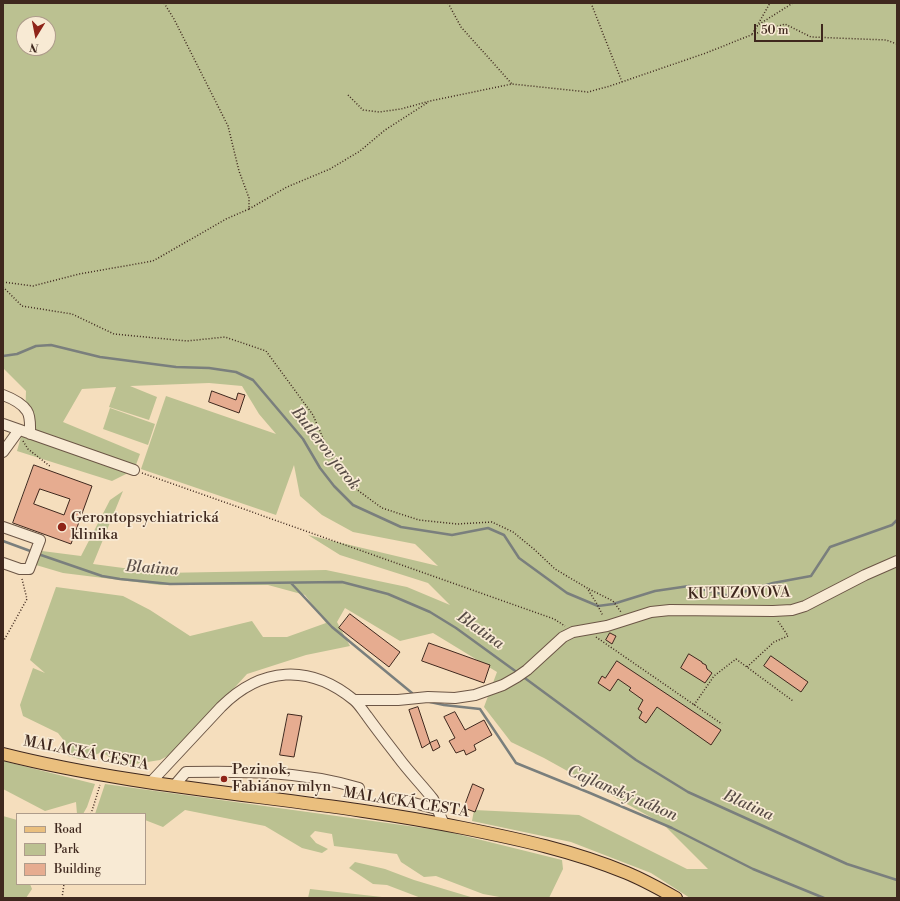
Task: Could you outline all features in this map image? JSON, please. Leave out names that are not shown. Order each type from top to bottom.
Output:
[{"type":"main road","name":"MALACKÁ CESTA","points":[[3,754],[102,775],[351,809],[444,824],[504,836],[581,856],[627,872],[676,898]]},
{"type":"lane","points":[[3,395],[13,398],[28,412],[30,434]]},
{"type":"lane","points":[[3,424],[18,432],[30,434],[134,470]]},
{"type":"lane","points":[[3,452],[18,432]]},
{"type":"lane","points":[[3,527],[40,540],[29,569],[20,569],[3,563]]},
{"type":"lane","name":"KUTUZOVOVA","points":[[354,700],[398,700],[428,697],[465,697],[475,695],[517,677],[527,670],[563,637],[573,632],[607,626],[651,612],[670,610],[710,609],[773,612],[792,610],[804,606],[865,575],[897,561]]},
{"type":"lane","points":[[151,782],[233,695],[244,687],[257,680],[270,676],[312,677],[334,687],[354,700],[433,800],[444,824]]},
{"type":"lane","points":[[174,786],[186,772],[247,771],[297,775],[339,782],[359,788]]},
{"type":"lane","points":[[398,799],[437,809]]},
{"type":"path","points":[[164,3],[174,19],[228,126],[239,172],[249,198],[249,209]]},
{"type":"path","points":[[448,3],[461,27],[512,84]]},
{"type":"path","points":[[591,3],[622,82]]},
{"type":"path","points":[[752,35],[770,3]]},
{"type":"path","points":[[752,35],[758,25],[793,3]]},
{"type":"path","points":[[348,95],[363,110],[379,112],[401,109],[430,101],[512,84],[588,92],[622,82],[785,24],[811,37],[886,40],[897,44]]},
{"type":"path","points":[[3,282],[33,286],[79,274],[153,261],[226,219],[249,209],[287,187],[330,169],[360,151],[385,130],[430,101]]},
{"type":"path","points":[[3,287],[22,306],[72,314],[114,334],[187,341],[225,337],[266,351],[313,415],[331,457],[356,489],[382,508],[419,520],[457,524],[492,522],[513,532],[555,569],[613,601],[628,620]]},
{"type":"path","points":[[18,432],[28,449],[51,467]]},
{"type":"path","points":[[134,470],[554,619],[573,632]]},
{"type":"path","points":[[3,642],[27,599],[20,569]]},
{"type":"path","points":[[587,588],[599,608]]},
{"type":"path","points":[[747,667],[774,642],[788,636],[773,612]]},
{"type":"path","points":[[585,629],[722,724]]},
{"type":"path","points":[[694,705],[714,676],[736,659],[793,701]]},
{"type":"path","points":[[91,813],[102,775]]},
{"type":"path","points":[[62,898],[64,885]]},
{"type":"green space","points":[[3,3],[897,3],[897,898],[690,898],[651,873],[571,842],[472,821],[474,810],[579,815],[687,869],[708,869],[663,824],[544,758],[511,742],[484,707],[497,672],[433,633],[400,641],[345,608],[337,622],[350,646],[306,655],[247,674],[177,751],[160,760],[122,766],[102,752],[83,760],[68,756],[65,742],[58,733],[23,716],[20,705],[33,668],[45,673],[30,660],[56,587],[123,596],[150,610],[190,636],[252,621],[263,637],[287,637],[326,623],[305,595],[268,585],[160,585],[63,573],[36,565],[42,551],[81,556],[110,500],[123,491],[93,564],[161,573],[326,570],[407,587],[450,605],[428,583],[340,555],[308,535],[438,566],[415,544],[353,532],[322,515],[300,496],[294,465],[276,515],[141,469],[166,396],[276,434],[259,414],[242,386],[209,383],[130,386],[157,397],[149,420],[109,407],[116,387],[82,389],[63,422],[140,454],[134,470],[112,481],[17,451],[25,422],[26,391],[3,368]]},
{"type":"green space","points":[[110,408],[155,424],[148,445],[103,429]]},
{"type":"green space","points":[[3,761],[95,784],[84,813],[77,813],[76,802],[45,811],[3,789]]},
{"type":"green space","points":[[105,784],[445,831],[562,860],[563,869],[549,898],[505,898],[483,894],[436,876],[424,877],[401,862],[397,854],[334,846],[332,834],[315,831],[310,836],[316,843],[328,849],[322,853],[302,848],[265,826],[185,810],[163,827],[146,820],[146,813],[95,813]]},
{"type":"green space","points":[[3,816],[16,820],[16,885],[30,885],[32,889],[26,898],[3,898]]},
{"type":"green space","points":[[355,862],[385,869],[414,880],[474,898],[421,898],[387,885],[373,884],[349,868]]},
{"type":"green space","points":[[310,889],[391,898],[308,898]]},
{"type":"building","points":[[212,391],[236,400],[238,393],[245,395],[239,413],[209,402]]},
{"type":"building","points":[[34,465],[92,486],[71,544],[13,523]],"holes":[[[40,489],[70,499],[64,515],[34,504]]]},
{"type":"building","points":[[350,614],[400,652],[389,667],[339,628]]},
{"type":"building","points":[[610,633],[616,636],[612,644],[606,640]]},
{"type":"building","points":[[429,643],[490,665],[484,683],[422,661]]},
{"type":"building","points":[[689,654],[706,665],[707,669],[712,673],[705,683],[681,668]]},
{"type":"building","points":[[771,656],[808,682],[801,692],[764,666]]},
{"type":"building","points":[[617,661],[721,730],[711,745],[657,707],[646,723],[639,718],[642,712],[638,709],[643,700],[629,690],[631,688],[618,679],[610,691],[598,683],[602,676],[605,678]]},
{"type":"building","points":[[418,707],[430,743],[422,748],[409,710]]},
{"type":"building","points":[[455,712],[465,730],[484,720],[492,735],[474,745],[476,750],[466,755],[464,750],[456,753],[449,741],[455,738],[444,717]]},
{"type":"building","points":[[288,714],[302,716],[294,757],[280,755]]},
{"type":"building","points":[[437,740],[440,747],[433,751],[430,743]]},
{"type":"building","points":[[473,784],[484,789],[475,812],[464,808]]},
{"type":"waterway","name":"Butlerov jarok","points":[[3,356],[17,354],[36,346],[51,345],[100,357],[176,367],[209,368],[236,372],[253,380],[303,439],[320,468],[334,486],[353,505],[401,527],[452,535],[488,528],[504,535],[519,558],[567,593],[598,606],[613,604],[655,591],[689,586],[730,596],[773,583],[811,576],[830,547],[892,525],[897,520]]},
{"type":"waterway","name":"Blatina","points":[[3,541],[33,552]]},
{"type":"waterway","name":"Blatina","points":[[38,554],[102,576],[170,584],[342,582],[388,594],[430,612],[456,628],[518,673]]},
{"type":"waterway","name":"Cajlanský náhon","points":[[291,583],[332,627],[412,693]]},
{"type":"waterway","name":"Blatina","points":[[522,676],[636,760],[688,792],[847,864],[897,880]]},
{"type":"waterway","name":"Cajlanský náhon","points":[[430,702],[480,709],[516,763],[672,828],[753,869],[824,898]]},
{"type":"place","name":"Gerontopsychiatrická klinika","points":[[62,527]]},
{"type":"place","name":"Pezinok, Fabiánov mlyn","points":[[224,779]]}]
